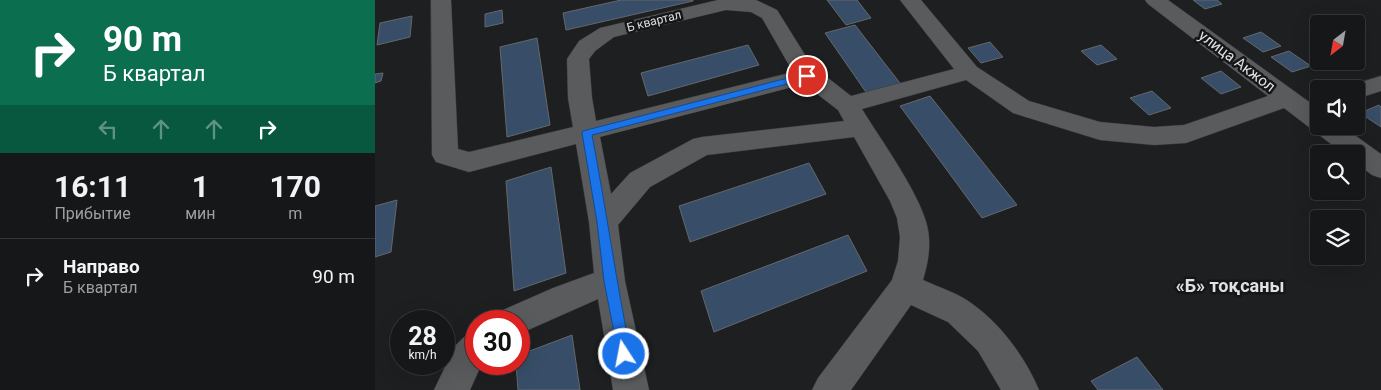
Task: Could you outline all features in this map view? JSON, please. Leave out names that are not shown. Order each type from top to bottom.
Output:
[{"type":"street","points":[[441,0],[445,155],[469,162],[807,76]]},
{"type":"street","points":[[911,0],[969,72],[1021,107],[1100,131],[1154,136],[1186,134],[1307,108]]},
{"type":"street","name":"улица Акжол","points":[[1155,0],[1307,108]]},
{"type":"street","name":"Б квартал","points":[[631,390],[610,281],[603,222],[580,98],[578,60],[587,46],[607,32],[726,4],[756,6],[770,14],[807,76],[821,83],[853,116],[903,199],[911,218],[915,237],[914,253],[905,287],[830,390]]},
{"type":"street","points":[[603,222],[640,180],[702,146],[853,116],[969,72]]},
{"type":"street","points":[[1365,88],[1381,83]]},
{"type":"street","points":[[1337,135],[1381,168]]},
{"type":"street","points":[[530,314],[564,298],[610,281]]},
{"type":"street","points":[[905,287],[959,312],[991,340],[1021,390]]},
{"type":"street","points":[[452,390],[465,362]]},
{"type":"building","points":[[621,0],[693,1],[566,30],[563,13]]},
{"type":"building","points":[[827,0],[857,0],[871,18],[846,25]]},
{"type":"building","points":[[1193,0],[1217,0],[1222,4],[1205,9]]},
{"type":"building","points":[[502,10],[503,23],[485,27],[485,14]]},
{"type":"building","points":[[412,16],[410,37],[377,45],[380,23]]},
{"type":"building","points":[[855,25],[903,87],[870,98],[825,33]]},
{"type":"building","points":[[1261,32],[1281,46],[1263,52],[1243,38]]},
{"type":"building","points":[[537,38],[550,125],[507,137],[500,47]]},
{"type":"building","points":[[990,42],[1003,57],[981,63],[968,48]]},
{"type":"building","points":[[748,45],[759,65],[648,96],[641,73]]},
{"type":"building","points":[[1101,45],[1117,59],[1097,65],[1081,51]]},
{"type":"building","points":[[1289,51],[1310,66],[1292,72],[1271,57]]},
{"type":"building","points":[[1221,71],[1241,87],[1221,94],[1201,78]]},
{"type":"building","points":[[383,73],[381,81],[375,83],[375,74]]},
{"type":"building","points":[[1152,91],[1171,108],[1149,115],[1130,98]]},
{"type":"building","points":[[930,96],[1017,205],[982,218],[900,106]]},
{"type":"building","points":[[1379,105],[1381,107],[1381,127],[1365,116],[1365,111]]},
{"type":"building","points":[[809,163],[826,194],[690,242],[679,206]]},
{"type":"building","points":[[551,167],[566,273],[514,291],[506,181]]},
{"type":"building","points":[[397,200],[391,252],[375,257],[375,206]]},
{"type":"building","points":[[848,235],[867,271],[714,332],[701,291]]},
{"type":"building","points":[[572,335],[580,390],[518,390],[517,375],[530,375],[530,351]]},
{"type":"building","points":[[1137,357],[1163,390],[1098,390],[1091,381]]},
{"type":"district","name":"«Б» тоқсаны","points":[[1230,285]]},
{"type":"route","points":[[624,354],[610,281],[603,222],[587,133],[807,76]]}]
